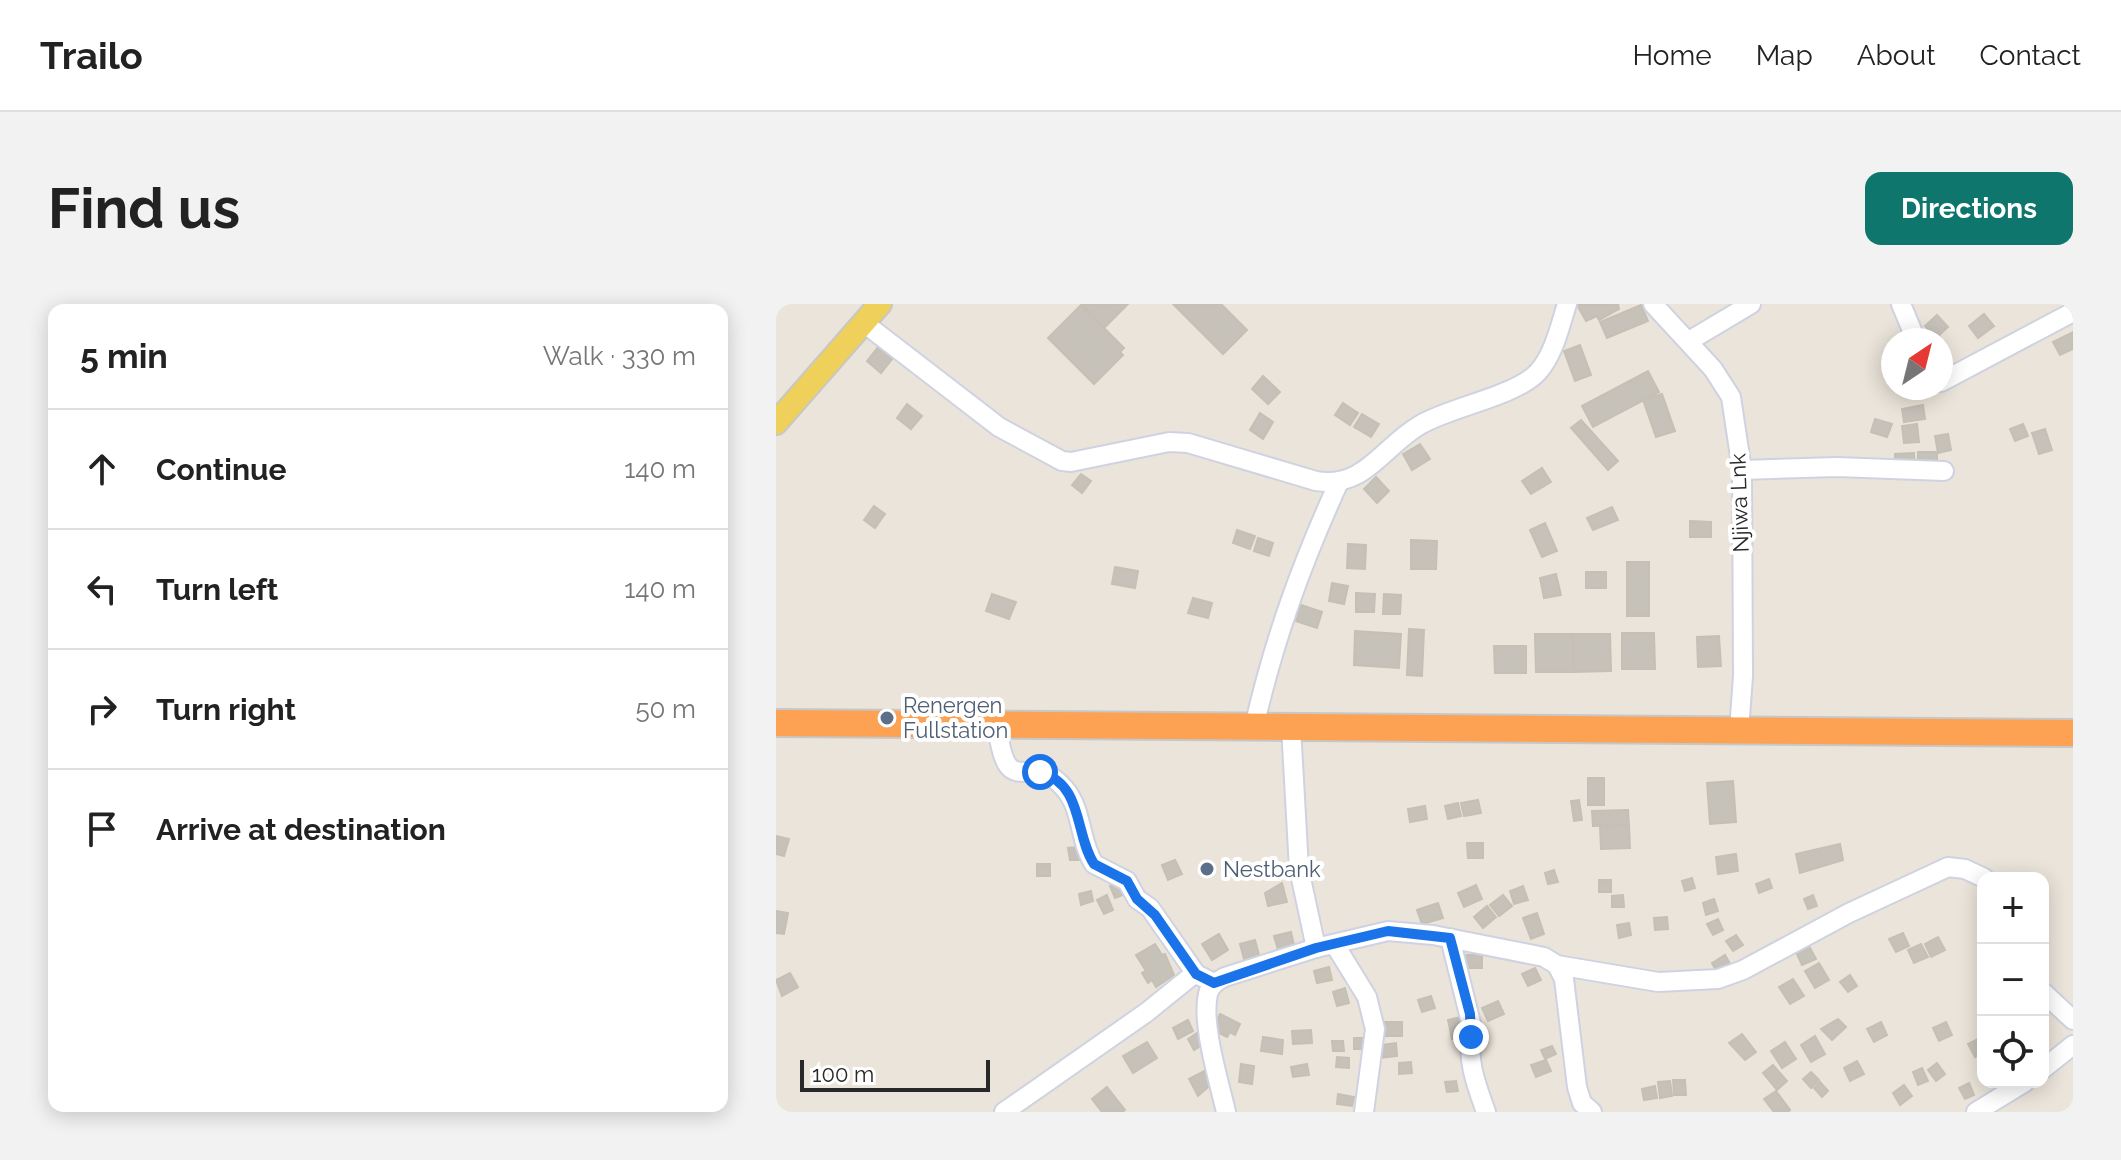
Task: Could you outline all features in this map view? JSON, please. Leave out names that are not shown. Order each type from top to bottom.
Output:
[{"type":"highway","points":[[777,726],[2073,733]]},
{"type":"main road","points":[[776,423],[880,304]]},
{"type":"street","points":[[864,323],[999,427],[1062,461],[1071,462],[1169,442],[1188,443],[1316,481],[1338,484],[1359,475],[1420,424],[1535,375],[1554,342],[1567,304]]},
{"type":"street","name":"Njiwa Lnk","points":[[1653,304],[1723,381],[1731,397],[1742,470],[1743,676],[1739,731]]},
{"type":"street","points":[[1689,341],[1751,304]]},
{"type":"street","points":[[1901,304],[1911,328]]},
{"type":"street","points":[[1953,376],[2073,312]]},
{"type":"street","points":[[1742,470],[1837,467],[1944,471]]},
{"type":"street","points":[[1254,727],[1273,645],[1297,579],[1338,484]]},
{"type":"street","points":[[997,725],[1001,757],[1007,767],[1017,772],[1048,774],[1062,785],[1080,817],[1094,864],[1127,881],[1137,899],[1155,915],[1196,974],[1214,983]]},
{"type":"street","points":[[1291,727],[1299,869],[1306,916],[1367,997],[1375,1029],[1364,1112]]},
{"type":"street","points":[[1226,1112],[1209,1024],[1208,994],[1214,983],[1326,946],[1388,931],[1450,938],[1544,957],[1557,965],[1658,982],[1718,979],[1743,970],[1849,913],[1948,867],[1965,869],[1977,875]]},
{"type":"street","points":[[1450,938],[1473,1031],[1469,1045],[1472,1066],[1486,1112]]},
{"type":"street","points":[[1557,965],[1564,979],[1577,1087],[1582,1103],[1592,1112]]},
{"type":"street","points":[[1004,1112],[1196,974]]},
{"type":"street","points":[[2049,998],[2073,1020]]},
{"type":"street","points":[[2049,1064],[2073,1045]]},
{"type":"street","points":[[1976,1112],[2015,1088]]},
{"type":"building","points":[[1082,304],[1128,304],[1104,328]]},
{"type":"building","points":[[1173,304],[1221,304],[1247,330],[1223,354]]},
{"type":"building","points":[[1618,304],[1619,309],[1599,320],[1597,316],[1586,321],[1577,305]]},
{"type":"building","points":[[1081,305],[1124,348],[1120,352],[1123,355],[1094,384],[1048,338]]},
{"type":"building","points":[[1641,305],[1648,321],[1607,338],[1600,322]]},
{"type":"building","points":[[1984,314],[1994,326],[1978,338],[1969,326]]},
{"type":"building","points":[[1937,315],[1948,327],[1927,328],[1925,326]]},
{"type":"building","points":[[2073,332],[2073,349],[2060,355],[2053,342]]},
{"type":"building","points":[[1580,345],[1591,375],[1575,381],[1564,351]]},
{"type":"building","points":[[879,346],[893,358],[881,373],[867,361]]},
{"type":"building","points":[[1648,371],[1659,392],[1593,427],[1582,406]]},
{"type":"building","points":[[1263,376],[1280,392],[1268,404],[1252,389]]},
{"type":"building","points":[[1662,394],[1675,431],[1656,437],[1643,400]]},
{"type":"building","points":[[1343,403],[1358,413],[1350,425],[1335,415]]},
{"type":"building","points":[[907,404],[922,416],[911,429],[897,418]]},
{"type":"building","points":[[1923,405],[1925,419],[1904,422],[1902,409]]},
{"type":"building","points":[[1260,413],[1273,422],[1263,439],[1250,430]]},
{"type":"building","points":[[1362,414],[1379,424],[1371,437],[1354,427]]},
{"type":"building","points":[[1875,419],[1892,424],[1887,437],[1871,432]]},
{"type":"building","points":[[1581,420],[1618,461],[1608,470],[1571,428]]},
{"type":"building","points":[[1917,424],[1919,442],[1904,443],[1902,426]]},
{"type":"building","points":[[2023,424],[2028,436],[2015,441],[2010,429]]},
{"type":"building","points":[[2045,429],[2052,450],[2039,454],[2032,433]]},
{"type":"building","points":[[1948,434],[1951,450],[1938,453],[1935,436]]},
{"type":"building","points":[[1420,444],[1430,459],[1412,470],[1403,454]]},
{"type":"building","points":[[1918,452],[1937,452],[1937,465],[1918,466]]},
{"type":"building","points":[[1914,453],[1915,467],[1895,468],[1895,454]]},
{"type":"building","points":[[1542,468],[1551,482],[1531,494],[1522,481]]},
{"type":"building","points":[[1081,474],[1091,481],[1082,493],[1072,485]]},
{"type":"building","points":[[1376,477],[1389,491],[1377,503],[1364,489]]},
{"type":"building","points":[[874,506],[885,514],[875,528],[864,520]]},
{"type":"building","points":[[1612,507],[1618,520],[1593,530],[1587,518]]},
{"type":"building","points":[[1690,521],[1711,522],[1711,537],[1690,537]]},
{"type":"building","points":[[1545,523],[1557,551],[1542,557],[1530,530]]},
{"type":"building","points":[[1237,530],[1255,536],[1250,549],[1233,543]]},
{"type":"building","points":[[1258,538],[1273,543],[1269,556],[1254,551]]},
{"type":"building","points":[[1411,540],[1437,541],[1436,569],[1411,569]]},
{"type":"building","points":[[1348,544],[1366,545],[1365,569],[1347,568]]},
{"type":"building","points":[[1627,562],[1649,562],[1649,616],[1627,616]]},
{"type":"building","points":[[1115,567],[1138,571],[1135,588],[1112,584]]},
{"type":"building","points":[[1586,572],[1606,572],[1606,588],[1586,588]]},
{"type":"building","points":[[1556,574],[1561,595],[1544,598],[1540,578]]},
{"type":"building","points":[[1332,583],[1348,586],[1344,604],[1329,601]]},
{"type":"building","points":[[1356,593],[1375,594],[1374,612],[1356,612]]},
{"type":"building","points":[[992,594],[1016,602],[1009,619],[986,611]]},
{"type":"building","points":[[1384,594],[1401,595],[1400,614],[1383,614]]},
{"type":"building","points":[[1193,598],[1212,603],[1208,618],[1188,613]]},
{"type":"building","points":[[1301,605],[1322,612],[1317,628],[1296,621]]},
{"type":"building","points":[[1409,629],[1424,630],[1422,676],[1407,675]]},
{"type":"building","points":[[1355,631],[1401,634],[1399,668],[1354,665]]},
{"type":"building","points":[[1622,633],[1654,633],[1655,669],[1622,669]]},
{"type":"building","points":[[1535,634],[1573,634],[1574,672],[1536,672]]},
{"type":"building","points":[[1573,634],[1610,634],[1611,671],[1574,672]]},
{"type":"building","points":[[1719,636],[1721,666],[1698,667],[1697,637]]},
{"type":"building","points":[[1494,646],[1526,646],[1526,673],[1495,673]]},
{"type":"building","points":[[1588,778],[1604,778],[1604,805],[1588,805]]},
{"type":"building","points":[[1733,781],[1736,822],[1710,824],[1707,783]]},
{"type":"building","points":[[1478,800],[1481,813],[1464,816],[1461,803]]},
{"type":"building","points":[[1579,800],[1582,820],[1574,821],[1571,801]]},
{"type":"building","points":[[1458,803],[1461,816],[1448,819],[1445,806]]},
{"type":"building","points":[[1425,806],[1427,819],[1410,822],[1408,809]]},
{"type":"building","points":[[1628,810],[1629,825],[1593,826],[1592,811]]},
{"type":"building","points":[[1629,825],[1630,848],[1601,849],[1600,826]]},
{"type":"building","points":[[776,836],[789,839],[784,856],[776,854]]},
{"type":"building","points":[[1467,843],[1483,843],[1483,858],[1468,858]]},
{"type":"building","points":[[1840,844],[1843,860],[1800,873],[1796,854]]},
{"type":"building","points":[[1079,847],[1080,860],[1070,860],[1068,848]]},
{"type":"building","points":[[1736,854],[1738,871],[1718,874],[1716,857]]},
{"type":"building","points":[[1175,860],[1182,874],[1168,880],[1162,865]]},
{"type":"building","points":[[1037,864],[1050,864],[1050,876],[1037,876]]},
{"type":"building","points":[[1554,870],[1558,882],[1548,884],[1545,873]]},
{"type":"building","points":[[1692,878],[1695,888],[1685,891],[1682,881]]},
{"type":"building","points":[[1769,879],[1772,888],[1759,893],[1756,884]]},
{"type":"building","points":[[1599,880],[1611,880],[1611,892],[1599,892]]},
{"type":"building","points":[[1123,881],[1128,893],[1115,898],[1110,886]]},
{"type":"building","points":[[1282,883],[1287,902],[1268,906],[1265,893]]},
{"type":"building","points":[[1476,885],[1482,899],[1464,907],[1458,893]]},
{"type":"building","points":[[1523,886],[1528,900],[1514,904],[1510,891]]},
{"type":"building","points":[[1091,891],[1093,901],[1081,905],[1079,894]]},
{"type":"building","points":[[1107,895],[1113,910],[1104,914],[1097,900]]},
{"type":"building","points":[[1503,895],[1512,906],[1499,916],[1490,905]]},
{"type":"building","points":[[1623,895],[1624,907],[1612,907],[1612,896]]},
{"type":"building","points":[[1813,895],[1817,906],[1808,909],[1804,899]]},
{"type":"building","points":[[1714,899],[1718,911],[1706,915],[1703,903]]},
{"type":"building","points":[[1438,903],[1443,918],[1422,924],[1417,910]]},
{"type":"building","points":[[1487,906],[1496,917],[1483,928],[1474,917]]},
{"type":"building","points":[[776,911],[788,913],[784,934],[776,933]]},
{"type":"building","points":[[1537,913],[1544,934],[1531,939],[1523,918]]},
{"type":"building","points":[[1667,917],[1668,929],[1655,930],[1654,918]]},
{"type":"building","points":[[1718,919],[1723,930],[1713,935],[1707,924]]},
{"type":"building","points":[[1629,923],[1631,935],[1619,938],[1617,925]]},
{"type":"building","points":[[1291,932],[1295,949],[1279,953],[1274,936]]},
{"type":"building","points":[[1903,933],[1909,946],[1896,952],[1889,939]]},
{"type":"building","points":[[1219,934],[1228,950],[1212,960],[1202,944]]},
{"type":"building","points":[[1736,935],[1743,945],[1733,951],[1726,941]]},
{"type":"building","points":[[1938,937],[1945,950],[1931,957],[1925,944]]},
{"type":"building","points":[[1255,940],[1259,955],[1244,959],[1240,944]]},
{"type":"building","points":[[1155,944],[1162,955],[1165,954],[1174,975],[1156,987],[1152,980],[1148,983],[1142,973],[1146,971],[1136,955]]},
{"type":"building","points":[[1921,944],[1928,957],[1914,963],[1908,950]]},
{"type":"building","points":[[1809,946],[1816,959],[1802,965],[1796,952]]},
{"type":"building","points":[[1465,955],[1482,955],[1482,968],[1465,968]]},
{"type":"building","points":[[1725,955],[1733,969],[1719,976],[1712,963]]},
{"type":"building","points":[[1819,963],[1829,980],[1815,988],[1805,971]]},
{"type":"building","points":[[1329,967],[1332,980],[1317,983],[1314,971]]},
{"type":"building","points":[[1535,968],[1541,980],[1528,986],[1522,974]]},
{"type":"building","points":[[790,973],[798,987],[782,996],[776,980]]},
{"type":"building","points":[[1850,975],[1857,986],[1848,992],[1840,982]]},
{"type":"building","points":[[1793,979],[1804,996],[1790,1004],[1779,987]]},
{"type":"building","points":[[1345,988],[1349,1003],[1337,1006],[1333,992]]},
{"type":"building","points":[[1431,996],[1435,1008],[1422,1012],[1418,1000]]},
{"type":"building","points":[[1498,1001],[1504,1014],[1488,1021],[1482,1008]]},
{"type":"building","points":[[1220,1014],[1240,1024],[1235,1035],[1230,1032],[1227,1037],[1213,1030]]},
{"type":"building","points":[[1461,1017],[1466,1036],[1452,1039],[1448,1020]]},
{"type":"building","points":[[1838,1019],[1846,1027],[1832,1040],[1821,1029]]},
{"type":"building","points":[[1188,1020],[1193,1031],[1178,1039],[1173,1028]]},
{"type":"building","points":[[1385,1022],[1402,1022],[1402,1036],[1385,1036]]},
{"type":"building","points":[[1881,1022],[1887,1035],[1874,1042],[1867,1029]]},
{"type":"building","points":[[1946,1022],[1952,1035],[1939,1041],[1933,1028]]},
{"type":"building","points":[[1311,1030],[1312,1043],[1293,1044],[1292,1031]]},
{"type":"building","points":[[1200,1031],[1207,1042],[1194,1050],[1188,1039]]},
{"type":"building","points":[[1742,1034],[1756,1052],[1745,1060],[1729,1043]]},
{"type":"building","points":[[1815,1036],[1825,1054],[1811,1062],[1801,1045]]},
{"type":"building","points":[[1263,1037],[1283,1040],[1282,1054],[1261,1051]]},
{"type":"building","points":[[1354,1038],[1367,1038],[1367,1049],[1354,1049]]},
{"type":"building","points":[[1977,1040],[1977,1056],[1975,1057],[1968,1044]]},
{"type":"building","points":[[1332,1041],[1343,1041],[1344,1051],[1333,1051]]},
{"type":"building","points":[[1147,1042],[1157,1058],[1133,1073],[1123,1056]]},
{"type":"building","points":[[1785,1042],[1796,1059],[1782,1068],[1771,1051]]},
{"type":"building","points":[[1396,1043],[1397,1056],[1381,1058],[1380,1045]]},
{"type":"building","points":[[1552,1046],[1556,1054],[1545,1059],[1541,1050]]},
{"type":"building","points":[[1337,1057],[1349,1058],[1349,1068],[1336,1067]]},
{"type":"building","points":[[1546,1060],[1551,1071],[1536,1077],[1531,1065]]},
{"type":"building","points":[[1857,1061],[1864,1074],[1850,1081],[1844,1068]]},
{"type":"building","points":[[1411,1062],[1412,1073],[1399,1074],[1399,1063]]},
{"type":"building","points":[[1937,1063],[1945,1074],[1936,1081],[1928,1070]]},
{"type":"building","points":[[1241,1064],[1254,1066],[1252,1084],[1239,1082]]},
{"type":"building","points":[[1307,1064],[1309,1075],[1293,1077],[1291,1067]]},
{"type":"building","points":[[1773,1065],[1787,1081],[1777,1090],[1763,1073]]},
{"type":"building","points":[[1922,1068],[1928,1081],[1918,1085],[1913,1072]]},
{"type":"building","points":[[1208,1069],[1215,1081],[1198,1096],[1189,1079]]},
{"type":"building","points":[[1811,1072],[1819,1080],[1811,1088],[1803,1079]]},
{"type":"building","points":[[1673,1080],[1685,1080],[1686,1095],[1674,1095]]},
{"type":"building","points":[[1456,1081],[1458,1091],[1447,1092],[1445,1082]]},
{"type":"building","points":[[1670,1081],[1672,1096],[1660,1098],[1658,1082]]},
{"type":"building","points":[[1820,1082],[1828,1091],[1822,1097],[1814,1088]]},
{"type":"building","points":[[1969,1083],[1974,1095],[1965,1099],[1959,1088]]},
{"type":"building","points":[[1904,1085],[1912,1096],[1900,1105],[1893,1093]]},
{"type":"building","points":[[1655,1086],[1657,1098],[1644,1100],[1642,1089]]},
{"type":"building","points":[[1107,1087],[1125,1110],[1102,1112],[1092,1099]]},
{"type":"building","points":[[1776,1091],[1790,1110],[1788,1112],[1774,1112],[1764,1099]]},
{"type":"building","points":[[1338,1094],[1354,1097],[1352,1106],[1337,1104]]},
{"type":"place","name":"Renergen Fullstation","points":[[887,718]]},
{"type":"place","name":"Nestbank","points":[[1207,869]]},
{"type":"route","points":[[1040,772],[1048,774],[1069,793],[1080,817],[1094,864],[1119,874],[1127,881],[1137,899],[1150,908],[1175,941],[1196,974],[1214,983],[1316,948],[1388,931],[1450,938],[1470,1014],[1471,1037]]}]
